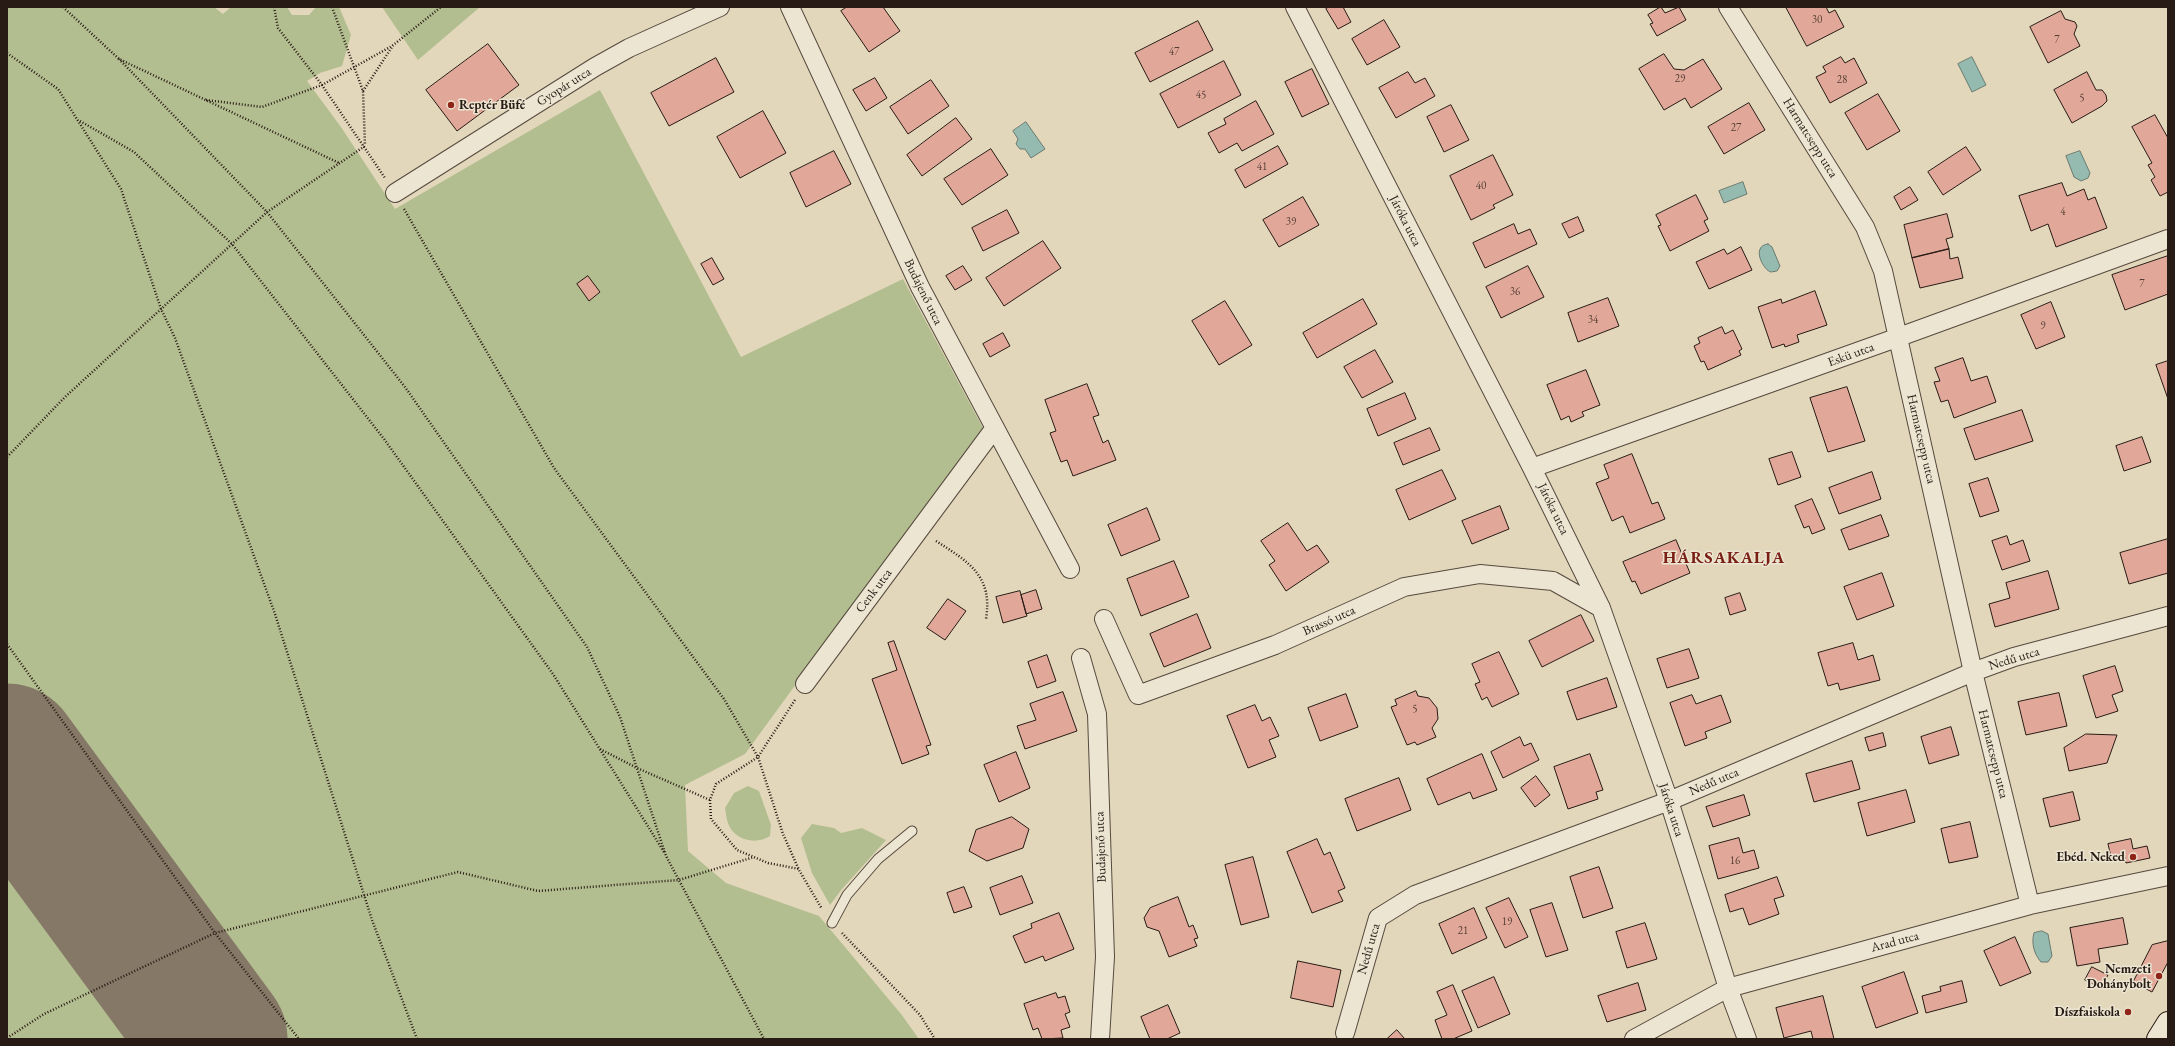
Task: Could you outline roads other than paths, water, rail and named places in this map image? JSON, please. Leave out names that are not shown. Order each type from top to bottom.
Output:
[{"type":"main road","points":[[2158,1039],[2168,1023]]},
{"type":"street","name":"Gyopár utca","points":[[395,193],[595,67],[629,48],[720,7]]},
{"type":"street","name":"Budajenő utca","points":[[790,7],[920,287],[994,429],[1070,569]]},
{"type":"street","name":"Járóka utca","points":[[1295,7],[1532,468],[1601,608],[1669,801],[1728,988],[1747,1039]]},
{"type":"street","name":"Harmatcsepp utca","points":[[1728,7],[1865,227],[1883,271],[1974,672],[2030,905]]},
{"type":"street","name":"Eskü utca","points":[[1532,468],[2168,239]]},
{"type":"street","name":"Cenk utca","points":[[805,684],[994,429]]},
{"type":"street","name":"Brassó utca","points":[[1104,619],[1138,695],[1275,645],[1404,587],[1480,574],[1553,581],[1601,608]]},
{"type":"street","name":"Nedű utca","points":[[1345,1034],[1378,918],[1415,895],[1669,801],[1974,672],[2014,657],[2168,616]]},
{"type":"street","name":"Budajenő utca","points":[[1081,658],[1097,714],[1105,958],[1100,1039]]},
{"type":"street","name":"Arad utca","points":[[1634,1039],[1728,988],[2030,905],[2168,876]]},
{"type":"lane","points":[[832,923],[847,895],[878,859],[912,831]]},
{"type":"water","points":[[1972,57],[1986,85],[1972,92],[1958,64]]},
{"type":"water","points":[[1026,122],[1045,149],[1031,158],[1025,149],[1020,149],[1016,144],[1018,139],[1013,131]]},
{"type":"water","points":[[2080,151],[2090,173],[2088,178],[2081,181],[2074,177],[2066,156]]},
{"type":"water","points":[[1743,182],[1747,194],[1724,203],[1719,191]]},
{"type":"water","points":[[1768,244],[1772,247],[1780,266],[1777,271],[1768,271],[1760,258],[1760,249]]},
{"type":"water","points":[[2042,931],[2048,934],[2052,956],[2048,962],[2041,962],[2034,948],[2034,933]]},
{"type":"place","name":"Reptér Büfé","points":[[451,105]]},
{"type":"place","name":"Ebéd. Neked","points":[[2133,857]]},
{"type":"place","name":"Nemzeti Dohánybolt","points":[[2159,976]]},
{"type":"place","name":"Díszfaiskola","points":[[2128,1012]]},
{"type":"district","name":"HÁRSAKALJA","points":[[1724,558]]}]
